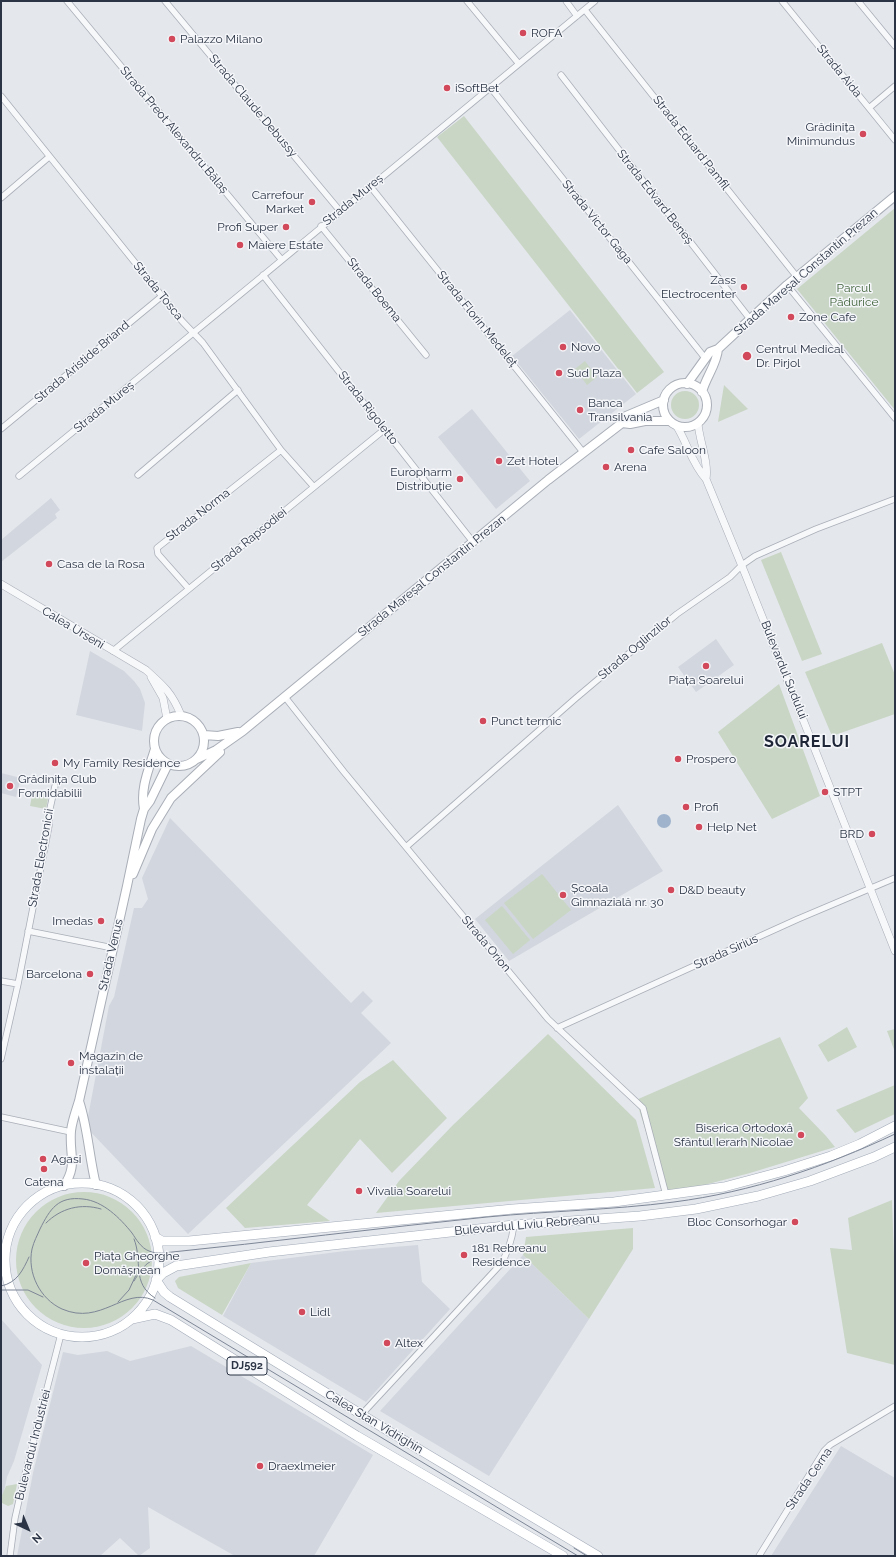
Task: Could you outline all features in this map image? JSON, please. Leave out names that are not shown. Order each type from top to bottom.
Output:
[{"type":"main road","name":"Strada Mareșal Constantin Prezan","points":[[687,384],[710,352],[718,349],[787,285],[895,196]]},
{"type":"main road","name":"Strada Mareșal Constantin Prezan","points":[[702,392],[709,373],[717,358],[718,349]]},
{"type":"main road","points":[[622,422],[630,424],[645,421],[672,423],[687,427],[698,423],[706,412],[705,398],[702,392],[692,385],[687,384],[675,386],[666,394],[663,408],[665,415],[672,423]]},
{"type":"main road","name":"Strada Mareșal Constantin Prezan","points":[[197,759],[216,750],[241,733],[583,452],[622,422],[626,416],[664,400]]},
{"type":"main road","points":[[182,716],[194,720],[200,726],[204,735],[203,748],[197,759],[190,764],[176,766],[168,764],[158,755],[155,749],[155,734],[159,725],[167,719],[182,716]]},
{"type":"main road","name":"Strada Mareșal Constantin Prezan","points":[[204,735],[223,736],[241,733]]},
{"type":"main road","points":[[127,886],[152,829],[171,798],[241,733]]},
{"type":"main road","name":"Strada Venus","points":[[144,809],[142,800],[145,780],[155,749]]},
{"type":"main road","name":"Strada Venus","points":[[64,1186],[73,1167],[71,1132],[73,1118],[79,1101],[127,886],[135,843],[144,809],[150,801],[168,764]]},
{"type":"main road","name":"Strada Venus","points":[[79,1101],[84,1117],[88,1150],[96,1185]]},
{"type":"main road","name":"Bulevardul Liviu Rebreanu","points":[[155,1237],[162,1241],[189,1241],[513,1209],[614,1202],[724,1187],[784,1171],[847,1150],[895,1126]]},
{"type":"main road","name":"Bulevardul Liviu Rebreanu","points":[[156,1280],[169,1269],[183,1264],[223,1260],[269,1252],[514,1225],[640,1216],[696,1209],[758,1196],[810,1181],[874,1157],[895,1147]]},
{"type":"main road","name":"DJ592","points":[[1,1256],[16,1220],[26,1207],[42,1195],[64,1186],[80,1183],[96,1185],[119,1193],[131,1201],[146,1218],[155,1237],[159,1258],[156,1280],[145,1304],[132,1319],[121,1326],[98,1335],[86,1337],[61,1334],[48,1329],[31,1318],[16,1300],[8,1284],[5,1259],[7,1242]]},
{"type":"main road","name":"DJ592","points":[[1,1278],[8,1284]]},
{"type":"main road","name":"Calea Stan Vidrighin","points":[[156,1280],[160,1288],[170,1297],[290,1372],[598,1556]]},
{"type":"main road","name":"Calea Stan Vidrighin","points":[[132,1319],[155,1314],[171,1320],[357,1436],[563,1556]]},
{"type":"street","name":"Strada Preot Alexandru Bălaș","points":[[67,1],[281,259]]},
{"type":"street","name":"Strada Claude Debussy","points":[[165,1],[340,211]]},
{"type":"street","points":[[467,1],[519,64]]},
{"type":"street","points":[[566,1],[577,16]]},
{"type":"street","name":"Strada Mureș","points":[[19,476],[194,334],[281,259],[595,1]]},
{"type":"street","name":"Strada Aida","points":[[782,1],[895,140]]},
{"type":"street","points":[[858,1],[895,46]]},
{"type":"street","name":"Strada Eduard Pamfil","points":[[585,10],[797,277]]},
{"type":"street","name":"Strada Edvard Beneș","points":[[561,75],[750,319]]},
{"type":"street","points":[[869,108],[895,86]]},
{"type":"street","name":"Strada Victor Gaga","points":[[490,87],[705,358]]},
{"type":"street","name":"Strada Tosca","points":[[2,99],[162,296],[203,343],[281,450],[314,487]]},
{"type":"street","points":[[1,198],[49,158]]},
{"type":"street","name":"Strada Florin Medeleț","points":[[370,186],[583,452]]},
{"type":"street","name":"Strada Boema","points":[[321,226],[426,355]]},
{"type":"street","name":"Strada Rigoletto","points":[[263,275],[473,542]]},
{"type":"street","points":[[787,285],[895,418]]},
{"type":"street","name":"Strada Aristide Briand","points":[[1,429],[162,296]]},
{"type":"street","points":[[138,476],[238,390]]},
{"type":"street","name":"Bulevardul Sudului","points":[[672,423],[683,436],[700,472],[706,479],[742,565],[895,951]]},
{"type":"street","name":"Bulevardul Sudului","points":[[698,423],[698,432],[707,471],[706,479]]},
{"type":"street","name":"Strada Rapsodiei","points":[[113,651],[385,429]]},
{"type":"street","name":"Strada Norma","points":[[190,589],[158,554],[157,548],[281,450]]},
{"type":"street","name":"Strada Oglinzilor","points":[[406,847],[576,698],[677,614],[730,577],[742,565],[755,556],[816,529],[895,499]]},
{"type":"street","name":"Calea Urseni","points":[[1,584],[146,670],[163,684],[172,694],[182,716]]},
{"type":"street","name":"Calea Urseni","points":[[146,670],[163,698],[167,719]]},
{"type":"street","name":"Strada Orion","points":[[285,697],[548,1019],[643,1108],[666,1195]]},
{"type":"street","name":"Strada Electronicii","points":[[1,1059],[18,984],[48,826],[54,786]]},
{"type":"street","name":"Strada Sirius","points":[[558,1028],[740,945],[895,878]]},
{"type":"street","points":[[28,931],[113,948]]},
{"type":"street","points":[[1,981],[18,984]]},
{"type":"street","points":[[1,1117],[71,1132]]},
{"type":"street","points":[[362,1414],[500,1265],[506,1256],[514,1225]]},
{"type":"street","name":"Bulevardul Industriei","points":[[10,1556],[15,1518],[24,1478],[61,1334]]},
{"type":"street","name":"Strada Cerna","points":[[759,1556],[827,1448],[895,1406]]},
{"type":"shaded area","points":[[570,310],[636,394],[579,439],[512,356]]},
{"type":"shaded area","points":[[472,409],[530,481],[496,509],[438,437]]},
{"type":"shaded area","points":[[51,498],[60,510],[55,514],[57,518],[1,562],[1,540]]},
{"type":"shaded area","name":"Piața Soarelui","points":[[716,639],[734,665],[696,692],[678,667]]},
{"type":"shaded area","points":[[90,651],[124,671],[140,689],[145,703],[142,731],[76,715]]},
{"type":"shaded area","name":"Grădinița Club Formidabilii","points":[[1,773],[21,778],[16,797],[1,793]]},
{"type":"shaded area","name":"Școala Gimnazială nr. 30","points":[[618,805],[663,871],[509,961],[475,919]]},
{"type":"shaded area","points":[[170,818],[351,1003],[363,991],[373,1001],[361,1013],[391,1043],[188,1234],[86,1127],[109,1006],[114,997],[134,908],[142,908],[148,899],[142,878]]},
{"type":"shaded area","points":[[418,1245],[422,1282],[450,1309],[366,1402],[223,1316],[251,1263],[345,1251]]},
{"type":"shaded area","points":[[523,1255],[589,1319],[489,1476],[380,1411]]},
{"type":"shaded area","points":[[1,1319],[42,1365],[14,1461],[7,1477],[1,1507]]},
{"type":"shaded area","points":[[191,1346],[373,1455],[314,1556],[235,1556],[148,1507],[150,1548],[139,1556],[120,1538],[100,1556],[17,1556],[33,1473],[63,1352],[78,1355],[107,1351],[130,1361]]},
{"type":"shaded area","points":[[841,1446],[895,1478],[895,1556],[771,1556]]},
{"type":"green space","points":[[464,116],[664,372],[637,393],[437,137]]},
{"type":"green space","name":"Parcul Pădurice","points":[[895,208],[895,410],[797,289]]},
{"type":"green space","points":[[585,361],[597,377],[587,385],[575,369]]},
{"type":"green space","points":[[724,385],[748,409],[718,422]]},
{"type":"green space","points":[[685,391],[695,395],[699,405],[695,415],[685,419],[675,415],[671,405],[675,395]]},
{"type":"green space","points":[[781,552],[822,654],[802,661],[761,560]]},
{"type":"green space","points":[[882,643],[895,675],[895,714],[832,736],[805,672]]},
{"type":"green space","points":[[779,684],[820,796],[772,819],[718,732]]},
{"type":"green space","points":[[33,790],[49,793],[46,809],[30,806]]},
{"type":"green space","points":[[542,874],[571,910],[533,939],[504,903]]},
{"type":"green space","points":[[502,906],[530,940],[513,954],[485,920]]},
{"type":"green space","points":[[847,1027],[857,1047],[828,1062],[818,1045]]},
{"type":"green space","points":[[895,1029],[895,1052],[887,1031]]},
{"type":"green space","points":[[548,1034],[636,1120],[655,1188],[376,1213],[399,1181],[453,1125]]},
{"type":"green space","points":[[780,1037],[808,1098],[799,1108],[835,1147],[750,1173],[666,1195],[636,1100]]},
{"type":"green space","points":[[393,1060],[447,1118],[392,1173],[360,1139],[307,1205],[330,1221],[245,1228],[226,1208],[360,1082]]},
{"type":"green space","points":[[895,1085],[895,1114],[855,1133],[836,1110]]},
{"type":"green space","points":[[77,1192],[91,1192],[110,1197],[122,1203],[137,1217],[147,1234],[151,1247],[151,1273],[147,1286],[141,1298],[127,1313],[122,1317],[104,1325],[91,1328],[77,1328],[58,1323],[46,1317],[31,1303],[27,1298],[19,1280],[16,1267],[16,1253],[21,1234],[27,1222],[41,1207],[46,1203],[64,1195]]},
{"type":"green space","points":[[892,1200],[895,1285],[895,1365],[847,1353],[830,1248],[852,1250],[848,1218]]},
{"type":"green space","points":[[633,1228],[633,1249],[589,1319],[523,1255],[526,1237]]},
{"type":"green space","points":[[251,1263],[222,1315],[178,1288],[175,1281],[179,1277]]},
{"type":"green space","points":[[17,1484],[13,1504],[8,1506],[2,1503],[1,1498],[6,1486]]},
{"type":"water","points":[[661,814],[667,814],[671,818],[671,824],[667,828],[661,828],[657,824],[657,818]]},
{"type":"tram line","points":[[578,1556],[153,1300],[142,1297],[132,1298],[89,1313],[76,1313],[54,1305],[47,1299],[37,1284],[31,1267],[32,1249],[47,1215],[56,1205],[61,1202],[74,1199],[90,1200],[104,1207],[116,1216],[146,1250],[156,1253],[163,1253],[487,1217],[627,1207],[703,1198],[787,1177],[842,1157],[895,1134]]},
{"type":"tram line","points":[[46,1223],[58,1214],[72,1208],[94,1207],[101,1209]]},
{"type":"tram line","points":[[134,1239],[137,1247],[140,1279],[143,1286],[155,1298]]},
{"type":"tram line","points":[[1,1286],[11,1282],[19,1275],[29,1257]]},
{"type":"tram line","points":[[134,1281],[144,1267],[151,1261],[167,1257]]},
{"type":"tram line","points":[[118,1302],[129,1290],[136,1275]]},
{"type":"tram line","points":[[1,1290],[28,1290],[43,1297]]},
{"type":"tram line","points":[[574,1548],[587,1556]]},
{"type":"place","name":"ROFA","points":[[523,33]]},
{"type":"place","name":"Palazzo Milano","points":[[172,39]]},
{"type":"place","name":"iSoftBet","points":[[447,88]]},
{"type":"place","name":"Grădinița Minimundus","points":[[863,134]]},
{"type":"place","name":"Carrefour Market","points":[[312,202]]},
{"type":"place","name":"Profi Super","points":[[286,227]]},
{"type":"place","name":"Maiere Estate","points":[[240,245]]},
{"type":"place","name":"Zass Electrocenter","points":[[744,287]]},
{"type":"place","name":"Zone Cafe","points":[[791,317]]},
{"type":"place","name":"Novo","points":[[563,347]]},
{"type":"place","name":"Centrul Medical Dr. Pirjol","points":[[747,356]]},
{"type":"place","name":"Sud Plaza","points":[[559,373]]},
{"type":"place","name":"Banca Transilvania","points":[[580,410]]},
{"type":"place","name":"Cafe Saloon","points":[[631,450]]},
{"type":"place","name":"Zet Hotel","points":[[499,461]]},
{"type":"place","name":"Arena","points":[[606,467]]},
{"type":"place","name":"Europharm Distribuție","points":[[460,479]]},
{"type":"place","name":"Casa de la Rosa","points":[[49,564]]},
{"type":"place","name":"Piața Soarelui","points":[[706,666]]},
{"type":"place","name":"Punct termic","points":[[483,721]]},
{"type":"place","name":"Prospero","points":[[678,759]]},
{"type":"place","name":"My Family Residence","points":[[55,763]]},
{"type":"place","name":"Grădinița Club Formidabilii","points":[[10,786]]},
{"type":"place","name":"STPT","points":[[825,792]]},
{"type":"place","name":"Profi","points":[[686,807]]},
{"type":"place","name":"Help Net","points":[[699,827]]},
{"type":"place","name":"BRD","points":[[872,834]]},
{"type":"place","name":"D&D beauty","points":[[671,890]]},
{"type":"place","name":"Școala Gimnazială nr. 30","points":[[563,895]]},
{"type":"place","name":"Imedas","points":[[101,921]]},
{"type":"place","name":"Barcelona","points":[[90,974]]},
{"type":"place","name":"Magazin de instalații","points":[[71,1063]]},
{"type":"place","name":"Biserica Ortodoxă Sfântul Ierarh Nicolae","points":[[801,1135]]},
{"type":"place","name":"Agasi","points":[[43,1159]]},
{"type":"place","name":"Catena","points":[[44,1169]]},
{"type":"place","name":"Vivalia Soarelui","points":[[359,1191]]},
{"type":"place","name":"Bloc Consorhogar","points":[[795,1222]]},
{"type":"place","name":"181 Rebreanu Residence","points":[[464,1255]]},
{"type":"place","name":"Piața Gheorghe Domășnean","points":[[86,1263]]},
{"type":"place","name":"Lidl","points":[[302,1312]]},
{"type":"place","name":"Altex","points":[[387,1343]]},
{"type":"place","name":"Draexlmeier","points":[[260,1466]]},
{"type":"district","name":"SOARELUI","points":[[807,742]]}]
